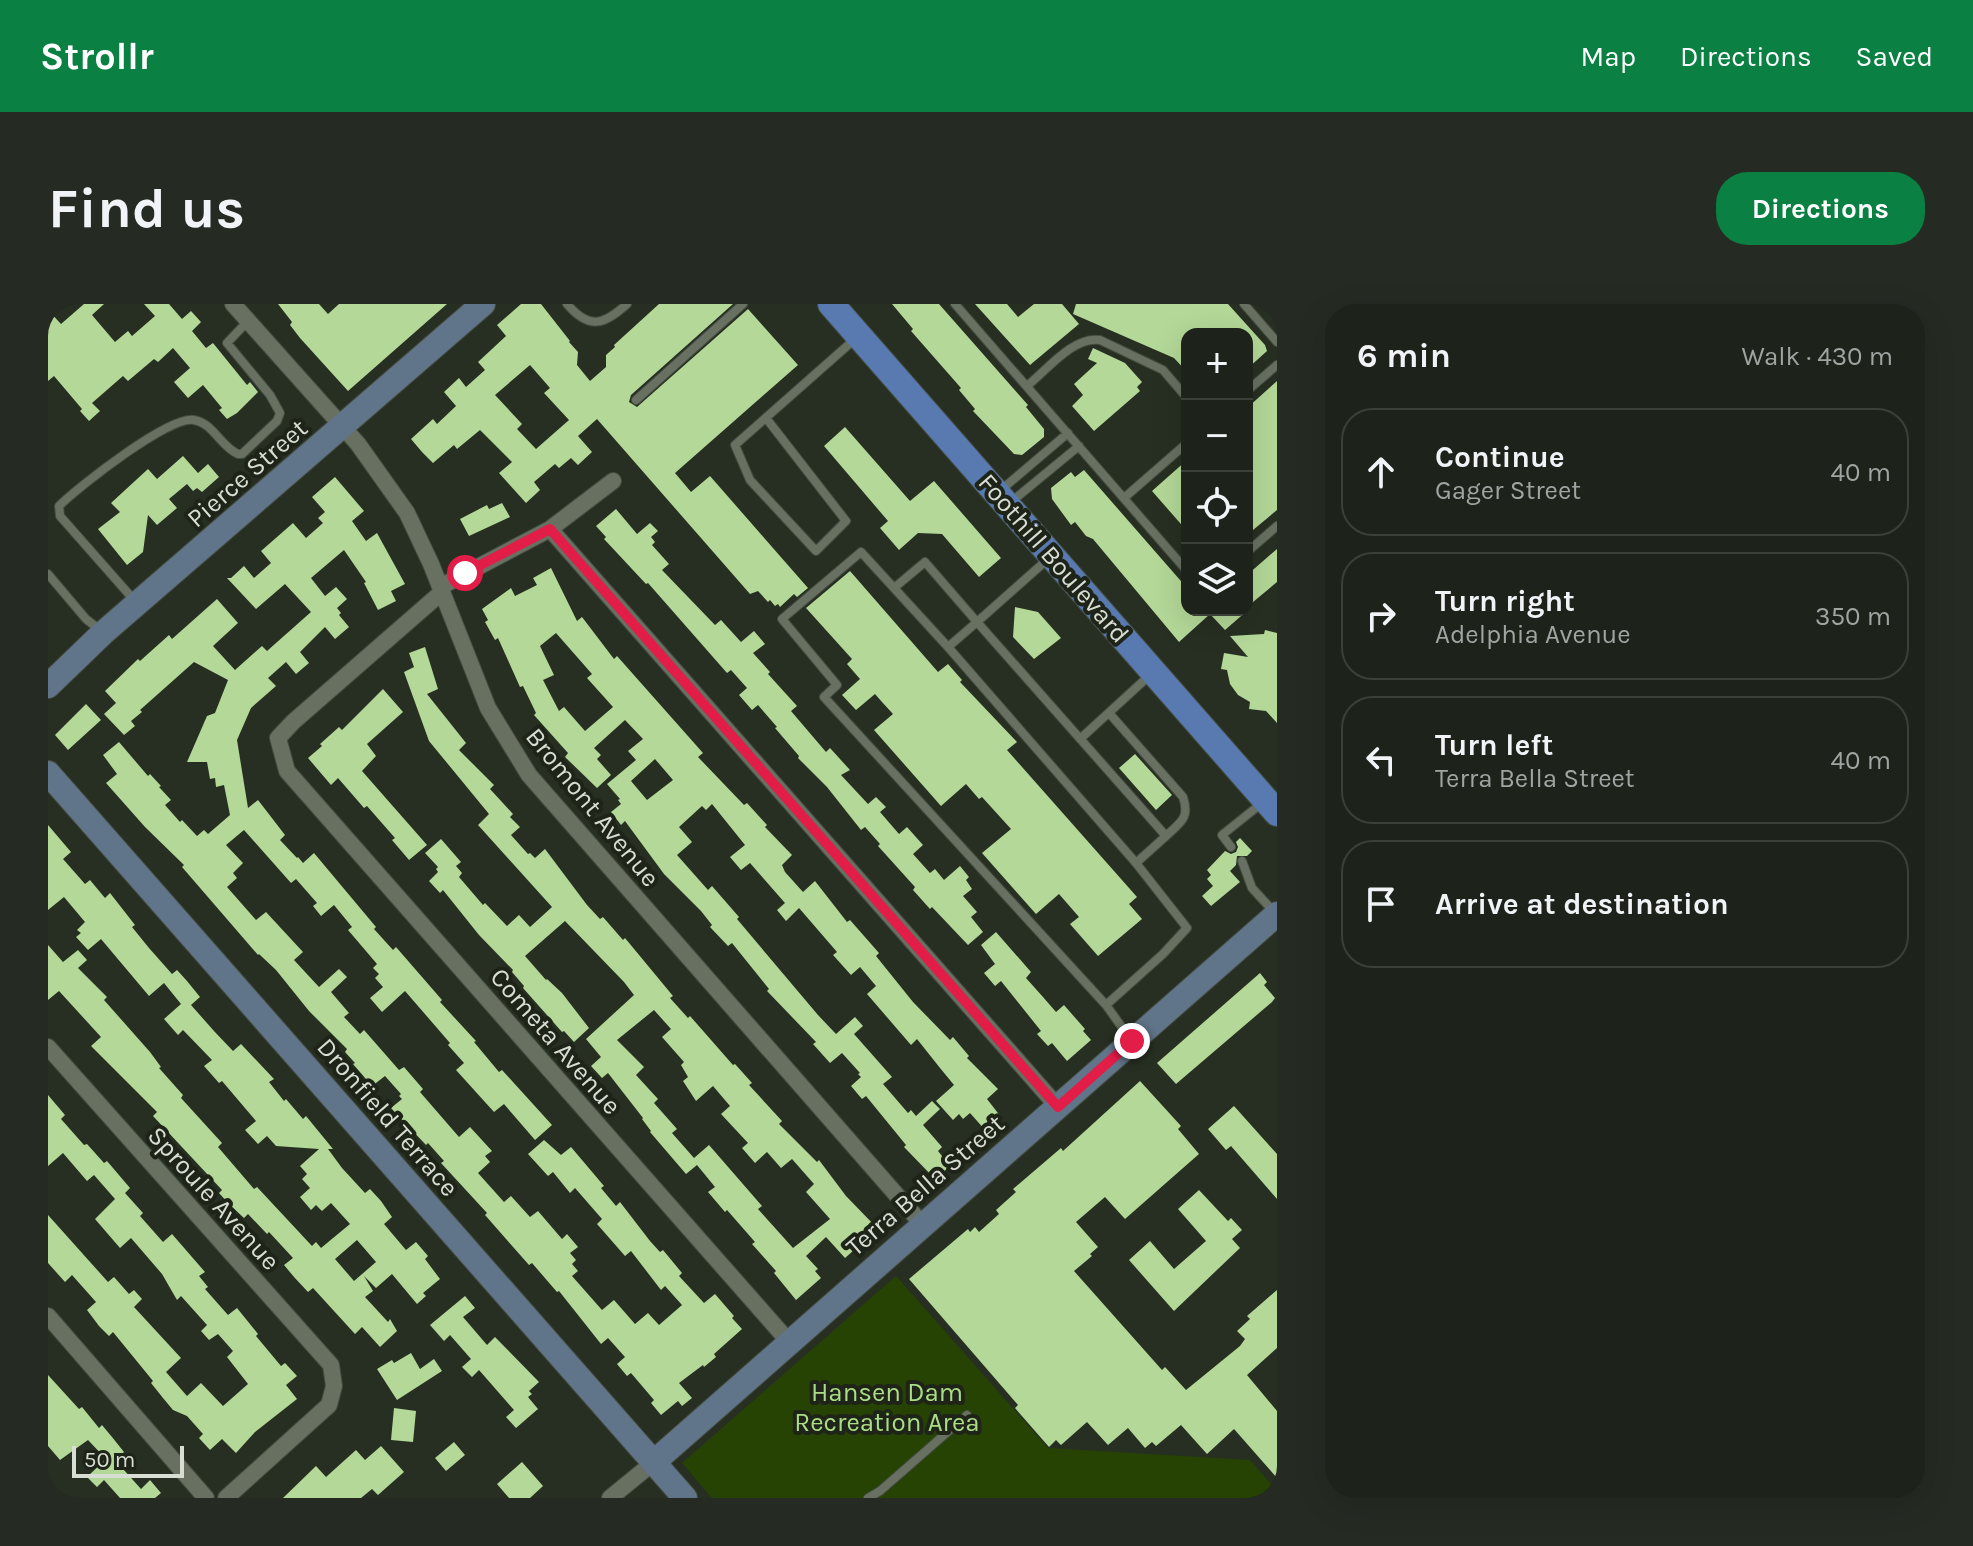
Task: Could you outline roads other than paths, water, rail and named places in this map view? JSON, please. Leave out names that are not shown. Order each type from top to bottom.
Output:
[{"type":"main road","name":"Foothill Boulevard","points":[[831,304],[1272,806]]},
{"type":"street","name":"Bromont Avenue","points":[[233,304],[343,427],[407,513],[488,708],[529,775],[922,1224]]},
{"type":"street","name":"Pierce Street","points":[[48,686],[103,633],[483,304]]},
{"type":"street","points":[[441,590],[550,529],[613,481]]},
{"type":"street","points":[[550,529],[1058,1107]]},
{"type":"street","name":"Cometa Avenue","points":[[441,590],[278,738],[287,771],[790,1343]]},
{"type":"street","name":"Dronfield Terrace","points":[[48,773],[685,1498]]},
{"type":"street","name":"Terra Bella Street","points":[[610,1498],[1277,914]]},
{"type":"street","name":"Sproule Avenue","points":[[48,1047],[331,1365],[334,1386],[329,1405],[226,1498]]},
{"type":"street","points":[[48,1316],[206,1498]]},
{"type":"lane","points":[[567,304],[577,316],[588,322],[603,322],[627,304]]},
{"type":"lane","points":[[636,400],[743,304]]},
{"type":"lane","points":[[955,304],[1181,564]]},
{"type":"lane","points":[[1244,304],[1277,342]]},
{"type":"lane","points":[[138,604],[60,516],[59,506],[157,432],[180,420],[200,421],[238,454],[242,454],[277,421],[280,413],[270,395],[227,343],[248,321]]},
{"type":"lane","points":[[766,418],[846,521],[816,551],[750,480],[735,445],[859,336]]},
{"type":"lane","points":[[1027,386],[1078,343],[1090,338],[1158,367],[1181,392]]},
{"type":"lane","points":[[1253,386],[1277,365]]},
{"type":"lane","points":[[1002,499],[1068,433]]},
{"type":"lane","points":[[1002,499],[1079,446]]},
{"type":"lane","points":[[1124,498],[1181,448]]},
{"type":"lane","points":[[1253,547],[1277,526]]},
{"type":"lane","points":[[1106,1005],[1187,928],[1136,863],[861,552],[782,619],[837,685],[824,697],[1106,1005],[1132,1041]]},
{"type":"lane","points":[[948,647],[1052,556]]},
{"type":"lane","points":[[894,588],[925,562],[1166,836]]},
{"type":"lane","points":[[48,574],[86,619],[103,633]]},
{"type":"lane","points":[[1080,739],[1153,671]]},
{"type":"lane","points":[[1109,713],[1183,797],[1187,809],[1183,820],[1136,863]]},
{"type":"lane","points":[[1231,847],[1222,835],[1272,806]]},
{"type":"lane","points":[[1242,861],[1252,888],[1277,914]]},
{"type":"lane","points":[[868,1498],[967,1415]]},
{"type":"park label","name":"Hansen Dam Recreation Area","points":[[887,1407]]}]
